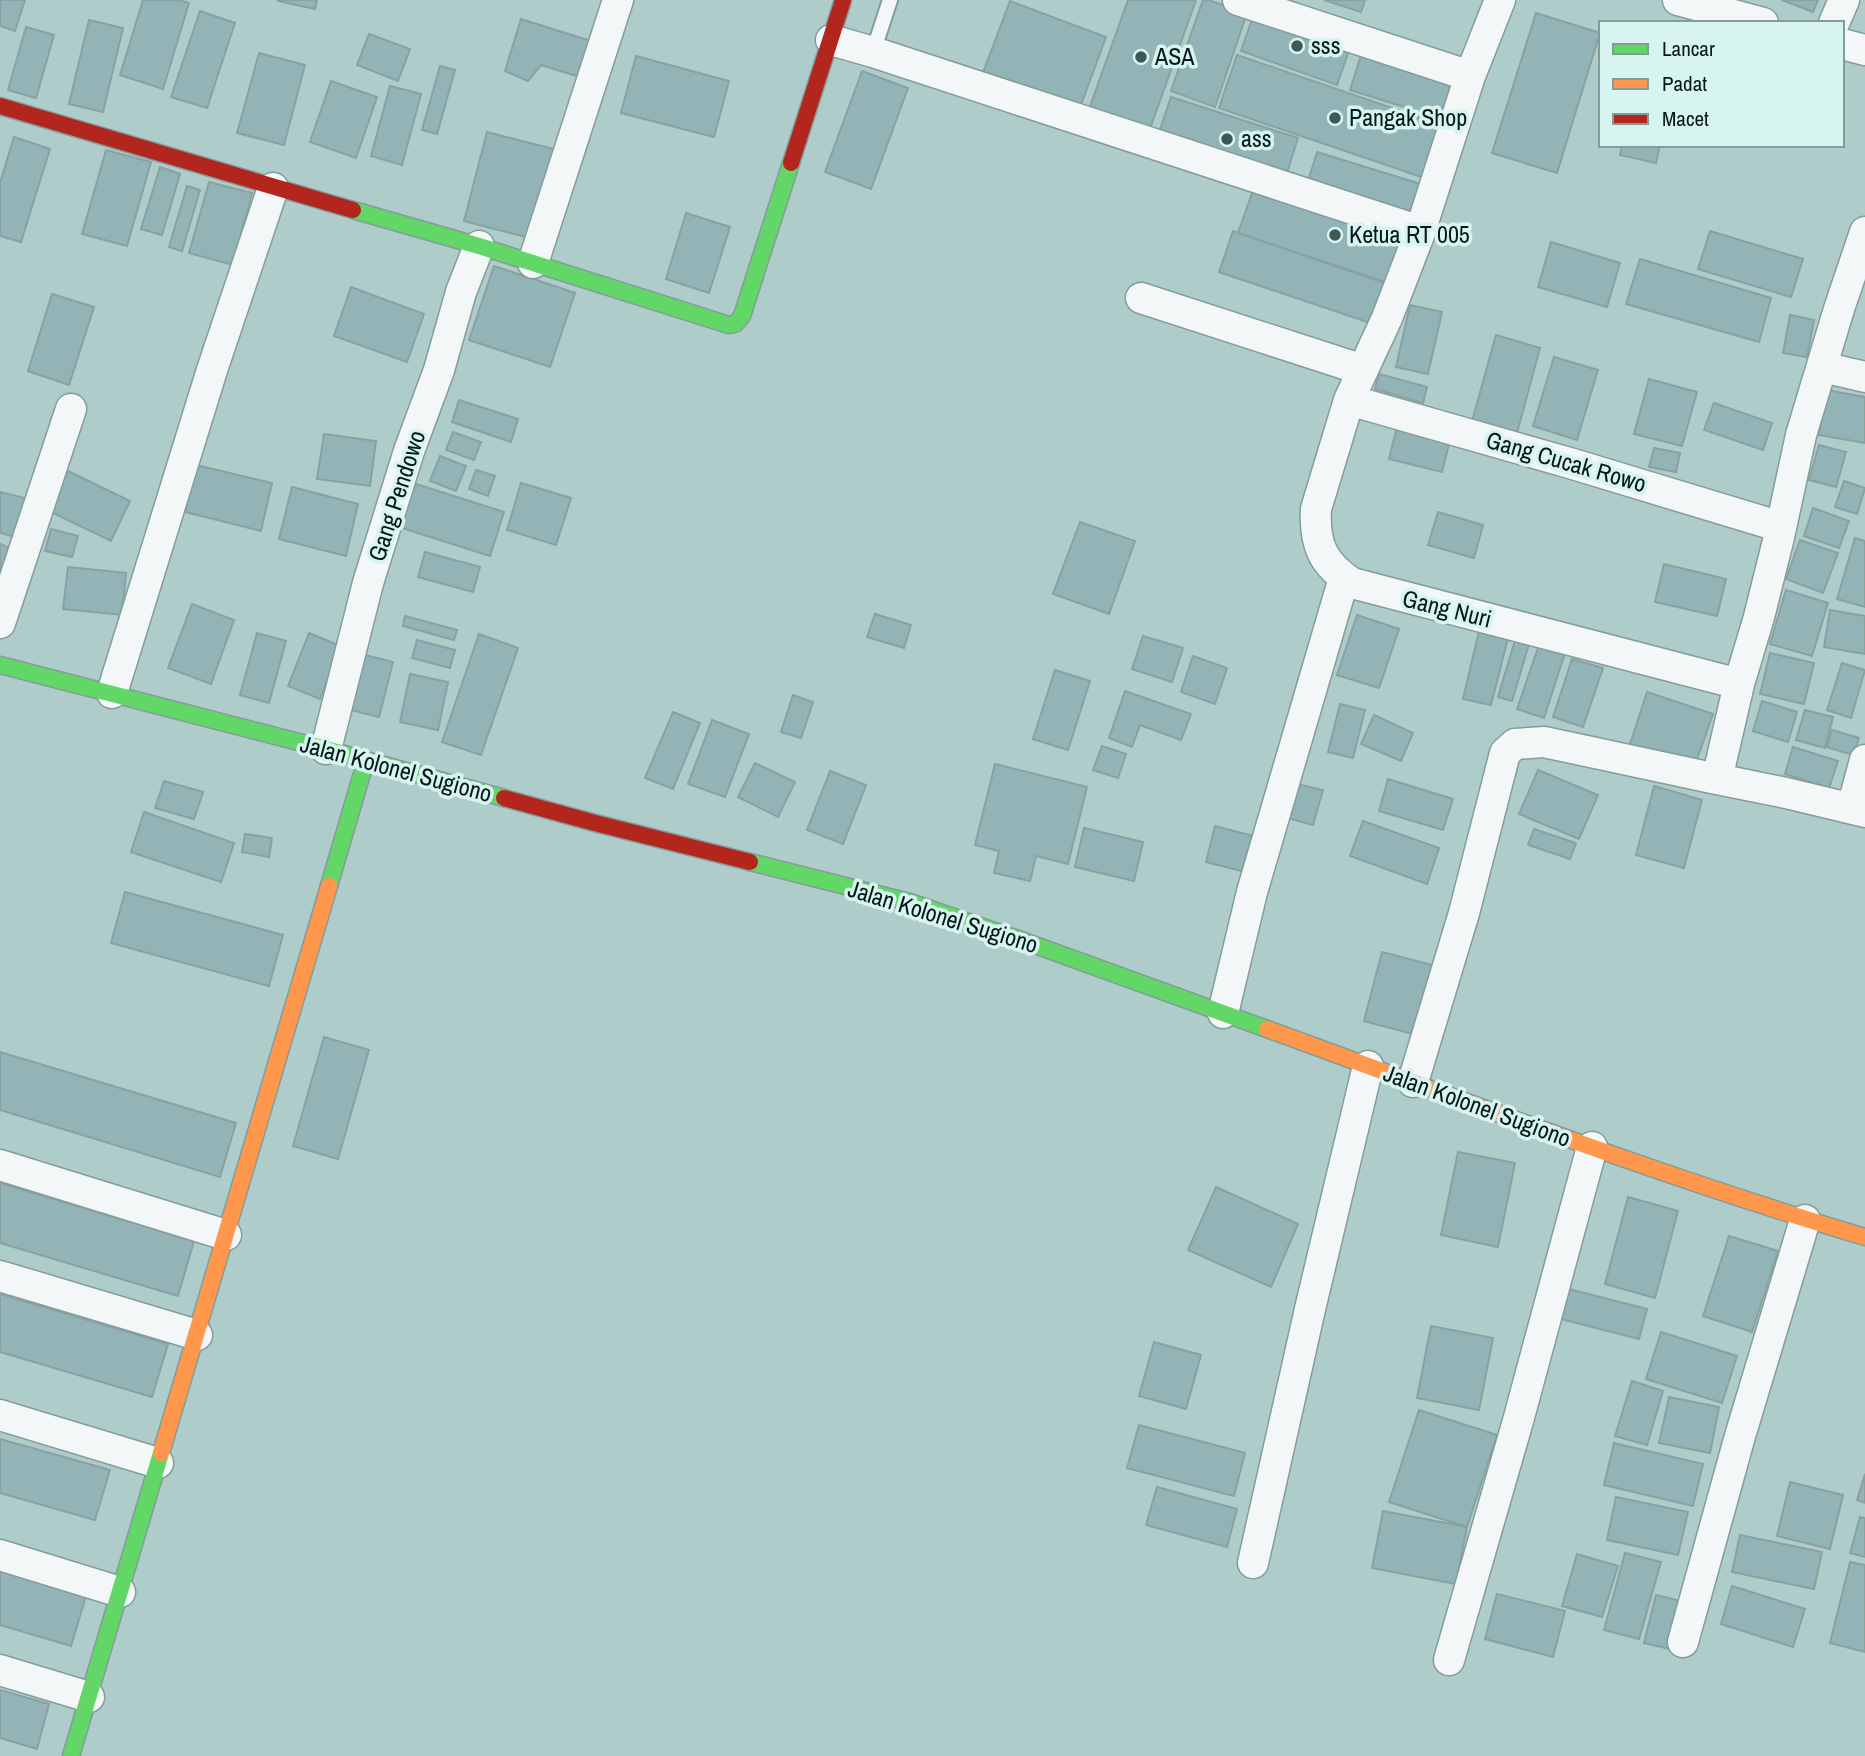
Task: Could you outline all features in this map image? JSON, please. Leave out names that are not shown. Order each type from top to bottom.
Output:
[{"type":"street","points":[[533,263],[618,0]]},
{"type":"street","points":[[2,114],[479,246],[723,324],[735,324],[742,316],[844,0]]},
{"type":"street","points":[[1238,0],[1470,76]]},
{"type":"street","points":[[1223,1013],[1252,892],[1343,578],[1327,560],[1317,542],[1316,509],[1322,485],[1349,400],[1387,318],[1420,231],[1470,76],[1500,0]]},
{"type":"street","points":[[1678,0],[1756,21]]},
{"type":"street","points":[[1835,21],[1844,0]]},
{"type":"street","points":[[831,40],[1420,231]]},
{"type":"street","points":[[1844,45],[1865,50]]},
{"type":"street","points":[[112,693],[212,370],[273,188]]},
{"type":"street","points":[[1717,779],[1781,527],[1801,435],[1865,232]]},
{"type":"street","name":"Gang Pendowo","points":[[326,749],[376,556],[409,451],[439,370],[461,292],[479,246]]},
{"type":"street","points":[[1141,298],[1363,370]]},
{"type":"street","points":[[1822,367],[1865,377]]},
{"type":"street","name":"Gang Cucak Rowo","points":[[1349,400],[1781,527]]},
{"type":"street","points":[[0,623],[71,409]]},
{"type":"street","name":"Gang Nuri","points":[[1343,578],[1387,593],[1739,684]]},
{"type":"street","name":"Jalan Kolonel Sugiono","points":[[0,665],[326,749],[595,823],[913,903],[1592,1147],[1805,1220],[1865,1237]]},
{"type":"street","points":[[1413,1082],[1464,913],[1505,754],[1515,744],[1545,742],[1858,810],[1865,760]]},
{"type":"street","points":[[71,1756],[366,760]]},
{"type":"street","points":[[1254,1563],[1310,1309],[1368,1066]]},
{"type":"street","points":[[1449,1660],[1518,1421],[1592,1147]]},
{"type":"street","points":[[0,1165],[226,1235]]},
{"type":"street","points":[[1683,1642],[1740,1436],[1805,1220]]},
{"type":"street","points":[[0,1276],[197,1335]]},
{"type":"street","points":[[0,1415],[158,1463]]},
{"type":"street","points":[[0,1555],[120,1592]]},
{"type":"street","points":[[0,1670],[89,1697]]},
{"type":"lane","points":[[873,52],[890,0]]},
{"type":"building","points":[[0,0],[25,0],[15,31],[0,26]]},
{"type":"building","points":[[143,0],[179,0],[189,3],[163,89],[120,75]]},
{"type":"building","points":[[278,0],[317,0],[315,9]]},
{"type":"building","name":"ASA","points":[[1128,0],[1196,0],[1147,137],[1087,115]]},
{"type":"building","points":[[1203,0],[1247,13],[1215,107],[1171,91]]},
{"type":"building","points":[[1324,0],[1365,0],[1361,12]]},
{"type":"building","points":[[1782,0],[1818,0],[1813,12]]},
{"type":"building","points":[[1010,1],[1106,37],[1078,113],[981,78]]},
{"type":"building","name":"sss","points":[[1256,8],[1352,42],[1337,85],[1241,51]]},
{"type":"building","points":[[200,11],[235,23],[207,108],[171,97]]},
{"type":"building","points":[[1536,13],[1599,33],[1557,173],[1492,153]]},
{"type":"building","points":[[521,19],[600,44],[586,79],[541,65],[528,81],[505,71]]},
{"type":"building","points":[[89,20],[123,28],[103,112],[69,104]]},
{"type":"building","points":[[26,27],[54,35],[36,98],[8,90]]},
{"type":"building","points":[[369,34],[410,49],[398,81],[357,65]]},
{"type":"building","points":[[1363,49],[1465,82],[1453,122],[1350,90]]},
{"type":"building","points":[[259,53],[305,65],[284,145],[237,133]]},
{"type":"building","name":"Pangak Shop","points":[[1237,55],[1451,128],[1433,181],[1219,108]]},
{"type":"building","points":[[636,56],[729,81],[714,137],[621,113]]},
{"type":"building","points":[[440,66],[455,70],[437,134],[422,130]]},
{"type":"building","points":[[862,71],[908,88],[871,189],[825,172]]},
{"type":"building","points":[[331,81],[377,97],[356,158],[310,142]]},
{"type":"building","points":[[390,86],[421,94],[402,165],[371,156]]},
{"type":"building","name":"ass","points":[[1171,97],[1298,138],[1284,182],[1156,141]]},
{"type":"building","points":[[487,132],[557,150],[533,239],[464,221]]},
{"type":"building","points":[[14,137],[50,149],[21,242],[0,236],[0,183]]},
{"type":"building","points":[[1622,147],[1660,147],[1656,163],[1620,155]]},
{"type":"building","points":[[106,150],[151,162],[127,246],[82,234]]},
{"type":"building","points":[[1317,152],[1427,186],[1414,226],[1305,191]]},
{"type":"building","points":[[160,167],[180,174],[162,235],[141,229]]},
{"type":"building","points":[[209,182],[252,193],[233,265],[189,253]]},
{"type":"building","points":[[1256,182],[1417,235],[1397,286],[1238,233]]},
{"type":"building","points":[[187,186],[200,190],[182,251],[169,247]]},
{"type":"building","points":[[686,213],[730,227],[709,293],[666,279]]},
{"type":"building","points":[[1233,231],[1393,286],[1379,326],[1219,272]]},
{"type":"building","points":[[1710,231],[1803,259],[1791,297],[1698,269]]},
{"type":"building","points":[[1551,242],[1620,263],[1607,307],[1538,287]]},
{"type":"building","points":[[1640,259],[1771,298],[1759,342],[1626,304]]},
{"type":"building","points":[[494,266],[575,293],[550,367],[469,340]]},
{"type":"building","points":[[351,287],[424,314],[407,362],[334,336]]},
{"type":"building","points":[[52,294],[94,307],[69,385],[28,371]]},
{"type":"building","points":[[1410,305],[1442,312],[1428,374],[1396,367]]},
{"type":"building","points":[[1790,315],[1814,320],[1807,357],[1783,353]]},
{"type":"building","points":[[1496,335],[1540,348],[1517,433],[1472,421]]},
{"type":"building","points":[[1554,357],[1598,370],[1577,440],[1533,426]]},
{"type":"building","points":[[1379,374],[1427,387],[1423,403],[1375,389]]},
{"type":"building","points":[[1649,379],[1697,392],[1682,446],[1634,434]]},
{"type":"building","points":[[1826,390],[1865,397],[1865,443],[1819,435]]},
{"type":"building","points":[[459,400],[518,419],[511,442],[452,422]]},
{"type":"building","points":[[1714,403],[1772,423],[1763,450],[1704,430]]},
{"type":"building","points":[[1397,427],[1450,440],[1442,472],[1389,459]]},
{"type":"building","points":[[453,432],[481,442],[474,460],[446,450]]},
{"type":"building","points":[[324,434],[376,441],[370,486],[317,479]]},
{"type":"building","points":[[1819,445],[1846,452],[1836,487],[1809,480]]},
{"type":"building","points":[[1654,448],[1680,453],[1676,472],[1649,467]]},
{"type":"building","points":[[440,456],[466,466],[456,491],[430,481]]},
{"type":"building","points":[[196,465],[272,483],[261,531],[185,512]]},
{"type":"building","points":[[476,470],[495,476],[488,496],[469,489]]},
{"type":"building","points":[[68,471],[130,501],[111,541],[49,511]]},
{"type":"building","points":[[1844,481],[1865,488],[1857,514],[1835,507]]},
{"type":"building","points":[[413,483],[504,512],[490,556],[399,527]]},
{"type":"building","points":[[521,483],[571,498],[556,545],[507,530]]},
{"type":"building","points":[[292,487],[358,504],[346,556],[279,539]]},
{"type":"building","points":[[0,492],[37,501],[27,540],[0,533]]},
{"type":"building","points":[[1813,508],[1849,521],[1839,548],[1804,536]]},
{"type":"building","points":[[1438,512],[1483,525],[1474,558],[1428,545]]},
{"type":"building","points":[[1080,522],[1135,541],[1109,614],[1053,594]]},
{"type":"building","points":[[51,529],[78,536],[72,557],[45,551]]},
{"type":"building","points":[[1855,538],[1865,541],[1865,607],[1837,599]]},
{"type":"building","points":[[1800,540],[1838,553],[1823,593],[1786,579]]},
{"type":"building","points":[[0,544],[14,550],[0,586]]},
{"type":"building","points":[[425,552],[480,567],[473,592],[418,577]]},
{"type":"building","points":[[1664,564],[1726,579],[1717,616],[1655,602]]},
{"type":"building","points":[[68,567],[126,573],[122,615],[63,609]]},
{"type":"building","points":[[1786,590],[1828,603],[1812,656],[1770,644]]},
{"type":"building","points":[[192,604],[234,620],[211,684],[168,668]]},
{"type":"building","points":[[1830,610],[1865,616],[1865,654],[1824,647]]},
{"type":"building","points":[[875,614],[911,625],[904,648],[867,637]]},
{"type":"building","points":[[1357,615],[1399,629],[1379,688],[1337,675]]},
{"type":"building","points":[[405,616],[457,630],[454,640],[403,626]]},
{"type":"building","points":[[1480,627],[1509,634],[1491,705],[1463,699]]},
{"type":"building","points":[[257,633],[286,641],[269,703],[240,695]]},
{"type":"building","points":[[309,633],[341,646],[320,699],[288,686]]},
{"type":"building","points":[[479,634],[518,648],[481,755],[442,742]]},
{"type":"building","points":[[1143,636],[1183,648],[1172,682],[1132,669]]},
{"type":"building","points":[[1516,637],[1530,641],[1512,701],[1498,697]]},
{"type":"building","points":[[417,640],[455,650],[450,668],[412,658]]},
{"type":"building","points":[[1539,645],[1565,653],[1544,718],[1517,709]]},
{"type":"building","points":[[1770,653],[1814,663],[1804,704],[1760,694]]},
{"type":"building","points":[[361,654],[393,662],[379,717],[347,709]]},
{"type":"building","points":[[1193,656],[1227,668],[1215,704],[1181,692]]},
{"type":"building","points":[[1572,659],[1603,668],[1583,727],[1553,717]]},
{"type":"building","points":[[1842,663],[1865,670],[1851,718],[1827,710]]},
{"type":"building","points":[[1055,670],[1090,681],[1068,750],[1033,739]]},
{"type":"building","points":[[410,674],[448,682],[438,730],[400,722]]},
{"type":"building","points":[[1125,691],[1191,714],[1181,740],[1140,725],[1132,747],[1109,738]]},
{"type":"building","points":[[1647,692],[1713,714],[1695,765],[1630,744]]},
{"type":"building","points":[[793,695],[813,702],[801,738],[781,732]]},
{"type":"building","points":[[1762,701],[1797,712],[1788,742],[1753,731]]},
{"type":"building","points":[[1340,704],[1365,710],[1353,758],[1328,752]]},
{"type":"building","points":[[1805,710],[1833,717],[1825,748],[1796,740]]},
{"type":"building","points":[[673,712],[700,723],[673,789],[645,778]]},
{"type":"building","points":[[1374,715],[1413,733],[1401,761],[1361,744]]},
{"type":"building","points":[[712,720],[749,734],[725,797],[688,784]]},
{"type":"building","points":[[1832,730],[1859,738],[1853,755],[1827,747]]},
{"type":"building","points":[[1102,746],[1126,754],[1118,778],[1093,770]]},
{"type":"building","points":[[1793,747],[1838,761],[1829,788],[1785,774]]},
{"type":"building","points":[[755,763],[795,782],[778,817],[738,797]]},
{"type":"building","points":[[995,764],[1087,787],[1068,864],[1036,856],[1030,881],[994,873],[999,851],[975,845]]},
{"type":"building","points":[[1538,770],[1598,795],[1579,839],[1519,814]]},
{"type":"building","points":[[830,771],[866,785],[843,844],[807,830]]},
{"type":"building","points":[[1388,779],[1453,799],[1443,830],[1379,811]]},
{"type":"building","points":[[164,781],[203,792],[194,819],[155,808]]},
{"type":"building","points":[[1297,784],[1323,790],[1313,825],[1288,818]]},
{"type":"building","points":[[1654,786],[1702,800],[1684,868],[1636,855]]},
{"type":"building","points":[[144,812],[234,843],[221,882],[131,852]]},
{"type":"building","points":[[1363,821],[1439,848],[1427,884],[1350,856]]},
{"type":"building","points":[[1215,826],[1257,837],[1249,873],[1206,862]]},
{"type":"building","points":[[1084,828],[1143,842],[1134,881],[1075,867]]},
{"type":"building","points":[[1534,829],[1576,843],[1570,859],[1528,845]]},
{"type":"building","points":[[245,834],[272,838],[269,857],[242,852]]},
{"type":"building","points":[[125,892],[283,935],[269,986],[111,943]]},
{"type":"building","points":[[1382,952],[1432,965],[1413,1034],[1364,1021]]},
{"type":"building","points":[[324,1037],[369,1050],[338,1159],[293,1146]]},
{"type":"building","points":[[0,1052],[236,1123],[220,1177],[0,1110]]},
{"type":"building","points":[[1458,1152],[1515,1163],[1498,1247],[1441,1235]]},
{"type":"building","points":[[0,1183],[194,1241],[178,1296],[0,1243]]},
{"type":"building","points":[[1216,1187],[1298,1224],[1271,1287],[1188,1250]]},
{"type":"building","points":[[1628,1197],[1678,1211],[1655,1298],[1605,1284]]},
{"type":"building","points":[[1729,1236],[1778,1251],[1752,1332],[1703,1316]]},
{"type":"building","points":[[1569,1289],[1647,1309],[1639,1339],[1561,1319]]},
{"type":"building","points":[[0,1294],[168,1344],[152,1397],[0,1352]]},
{"type":"building","points":[[1431,1326],[1493,1338],[1479,1410],[1417,1398]]},
{"type":"building","points":[[1661,1332],[1737,1356],[1722,1403],[1646,1379]]},
{"type":"building","points":[[1154,1342],[1201,1355],[1186,1409],[1139,1396]]},
{"type":"building","points":[[1632,1381],[1663,1391],[1647,1445],[1615,1436]]},
{"type":"building","points":[[1669,1397],[1719,1407],[1710,1453],[1659,1443]]},
{"type":"building","points":[[1419,1410],[1497,1435],[1467,1527],[1389,1502]]},
{"type":"building","points":[[1139,1425],[1245,1453],[1234,1496],[1127,1468]]},
{"type":"building","points":[[0,1439],[110,1470],[95,1520],[0,1493]]},
{"type":"building","points":[[1614,1443],[1703,1464],[1693,1506],[1604,1485]]},
{"type":"building","points":[[1865,1474],[1865,1503],[1857,1500]]},
{"type":"building","points":[[1790,1482],[1843,1495],[1830,1549],[1777,1536]]},
{"type":"building","points":[[1157,1487],[1237,1509],[1227,1547],[1146,1525]]},
{"type":"building","points":[[1616,1497],[1688,1512],[1678,1555],[1607,1540]]},
{"type":"building","points":[[1383,1511],[1467,1527],[1456,1584],[1372,1568]]},
{"type":"building","points":[[1860,1517],[1865,1518],[1865,1557],[1850,1553]]},
{"type":"building","points":[[1740,1535],[1822,1552],[1814,1589],[1732,1572]]},
{"type":"building","points":[[1625,1553],[1661,1562],[1639,1639],[1604,1630]]},
{"type":"building","points":[[1577,1554],[1618,1566],[1602,1617],[1562,1606]]},
{"type":"building","points":[[1850,1562],[1865,1565],[1865,1652],[1830,1643]]},
{"type":"building","points":[[0,1570],[86,1596],[71,1646],[0,1625]]},
{"type":"building","points":[[1732,1586],[1805,1609],[1793,1647],[1721,1624]]},
{"type":"building","points":[[1497,1594],[1565,1611],[1553,1657],[1485,1639]]},
{"type":"building","points":[[1656,1595],[1685,1602],[1674,1650],[1644,1643]]},
{"type":"building","points":[[0,1690],[49,1704],[37,1749],[0,1738]]},
{"type":"traffic: fast","points":[[353,210],[479,246],[729,325],[735,324],[742,316],[791,163]]},
{"type":"traffic: fast","points":[[0,665],[504,798]]},
{"type":"traffic: fast","points":[[329,886],[366,760]]},
{"type":"traffic: fast","points":[[750,862],[913,903],[1267,1029]]},
{"type":"traffic: fast","points":[[71,1756],[161,1453]]},
{"type":"traffic: slow","points":[[161,1453],[329,886]]},
{"type":"traffic: slow","points":[[1267,1029],[1639,1164],[1865,1237]]},
{"type":"traffic: jam","points":[[791,163],[843,0]]},
{"type":"traffic: jam","points":[[0,106],[353,210]]},
{"type":"traffic: jam","points":[[504,798],[750,862]]},
{"type":"place","name":"sss","points":[[1297,46]]},
{"type":"place","name":"ASA","points":[[1141,57]]},
{"type":"place","name":"Pangak Shop","points":[[1335,118]]},
{"type":"place","name":"ass","points":[[1227,139]]},
{"type":"place","name":"Ketua RT 005","points":[[1335,235]]}]
